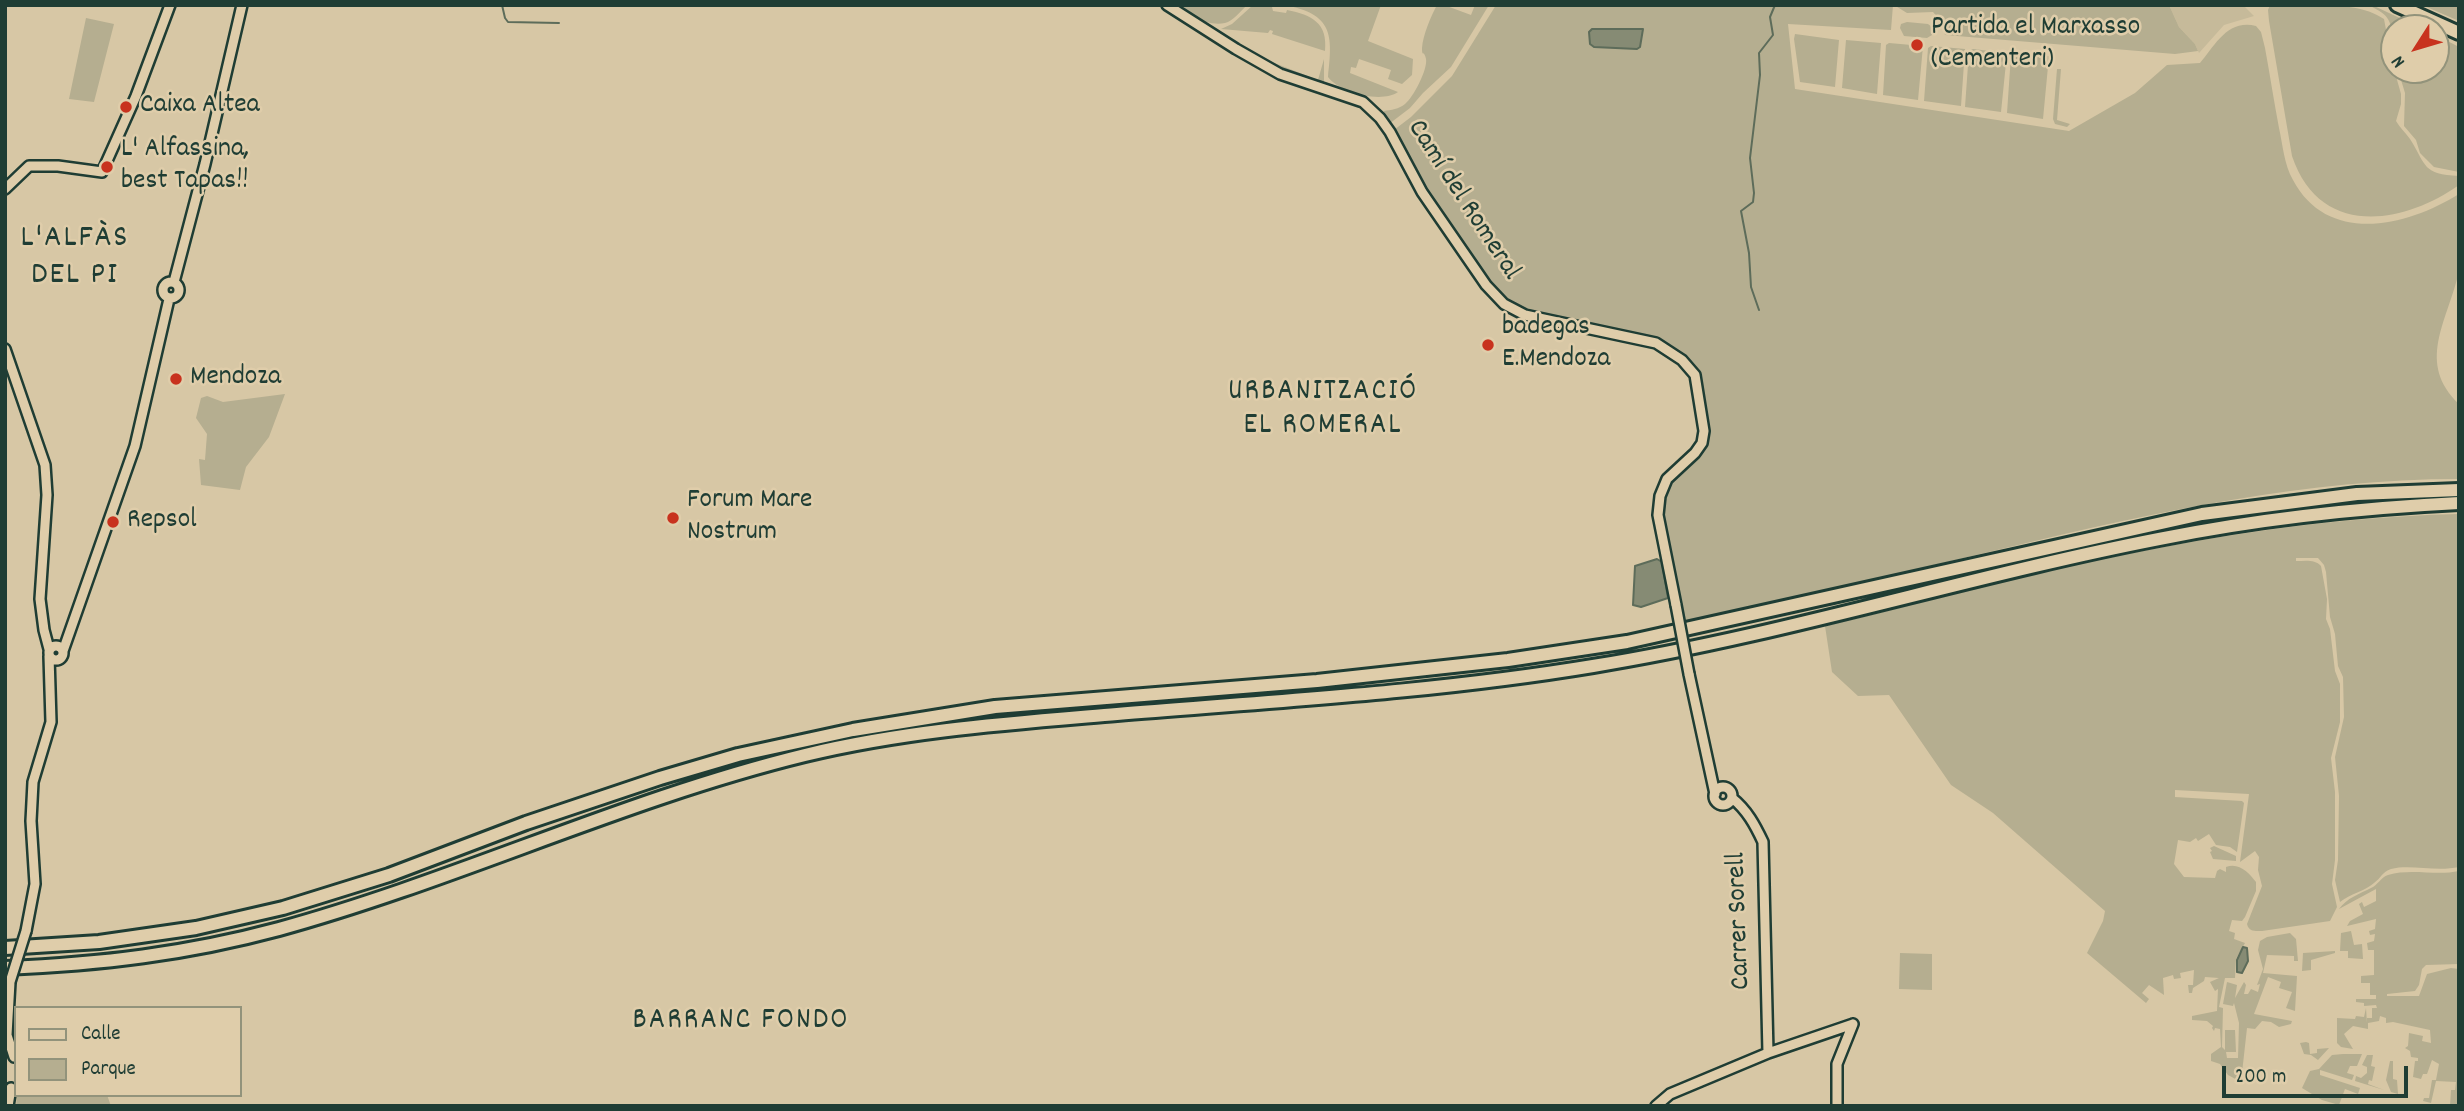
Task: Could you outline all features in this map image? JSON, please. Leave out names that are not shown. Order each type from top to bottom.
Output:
[{"type":"highway","points":[[2397,5],[2459,33]]},
{"type":"highway","points":[[5,948],[99,942],[196,929],[283,908],[389,875],[526,823],[660,778],[738,755],[853,730],[995,707],[1317,681],[1508,660],[1654,636],[2202,514],[2357,494],[2459,490]]},
{"type":"highway","points":[[5,968],[89,964],[172,953],[278,929],[407,888],[609,815],[716,780],[856,744],[1000,724],[1423,689],[1592,666],[1759,634],[2158,539],[2266,520],[2374,508],[2459,503]]},
{"type":"street","points":[[5,189],[29,166],[58,166],[102,172],[136,96],[170,5]]},
{"type":"street","points":[[5,998],[26,930],[35,884],[31,821],[33,782],[51,722],[51,683],[56,652],[67,636],[135,446],[169,299],[176,295],[178,289],[174,282],[242,5]]},
{"type":"street","name":"Camí del Romeral","points":[[1167,5],[1280,74],[1363,102],[1390,132],[1422,192],[1459,248],[1492,292],[1509,308],[1525,315],[1646,340],[1665,348],[1687,364],[1698,381],[1703,437],[1695,453],[1667,479],[1658,506],[1658,515],[1715,793]]},
{"type":"street","points":[[5,349],[45,465],[47,495],[40,600],[44,630],[56,652]]},
{"type":"street","points":[[1710,772],[1731,792],[1729,803],[1721,804],[1715,799],[1715,793],[1724,788]]},
{"type":"street","name":"Carrer Sorell","points":[[1732,798],[1756,825],[1763,842],[1768,1053]]},
{"type":"street","points":[[10,982],[7,1035],[12,1056]]},
{"type":"street","points":[[1656,1106],[1670,1094],[1768,1053],[1853,1024],[1837,1064],[1837,1106]]},
{"type":"street","points":[[8,1106],[11,1087]]},
{"type":"shaded area","points":[[2169,5],[2243,5],[2254,16],[2224,25],[2199,53],[2195,44],[2179,27]]},
{"type":"shaded area","points":[[1592,29],[1643,29],[1640,47],[1594,47],[1590,44],[1589,32]]},
{"type":"shaded area","points":[[1657,559],[1662,562],[1668,598],[1641,607],[1633,605],[1635,566]]},
{"type":"shaded area","points":[[2243,947],[2247,948],[2248,961],[2242,973],[2237,972],[2237,960]]},
{"type":"green space","points":[[2314,4],[2345,6],[2380,17],[2380,84],[2398,84],[2401,104],[2396,121],[2427,167],[2438,173],[2459,176],[2459,185],[2436,199],[2388,215],[2364,216],[2341,212],[2321,200],[2305,182],[2292,156],[2268,10],[2270,5]]},
{"type":"green space","points":[[1173,5],[1247,5],[1231,20],[1218,24],[1198,19]]},
{"type":"green space","points":[[1253,5],[1272,7],[1273,11],[1286,13],[1287,10],[1311,18],[1324,33],[1325,51],[1272,34],[1273,31],[1270,30],[1268,33],[1221,29],[1232,24]]},
{"type":"green space","points":[[1284,5],[1381,5],[1368,41],[1413,59],[1412,75],[1402,84],[1388,79],[1391,70],[1359,59],[1356,68],[1351,67],[1350,73],[1398,92],[1381,97],[1350,92],[1328,77],[1329,38],[1321,20],[1300,9]]},
{"type":"green space","points":[[1437,5],[1471,15],[1475,5],[1489,5],[1451,67],[1410,108],[1389,124],[1383,116],[1384,111],[1405,104],[1422,76],[1426,64],[1422,53],[1423,43]]},
{"type":"green space","points":[[1496,5],[1893,5],[1891,30],[1788,24],[1795,89],[2069,131],[2135,93],[2167,65],[2200,63],[2229,30],[2237,26],[2256,26],[2261,32],[2265,48],[2286,161],[2293,180],[2308,201],[2327,215],[2347,222],[2370,224],[2416,215],[2459,194],[2461,246],[2458,275],[2442,326],[2437,358],[2439,373],[2446,389],[2459,404],[2459,479],[2403,480],[2290,491],[2179,509],[1683,624],[1672,580],[1661,513],[1668,486],[1693,461],[1702,443],[1705,410],[1697,371],[1676,351],[1637,334],[1524,311],[1512,306],[1496,293],[1428,195],[1394,130],[1452,76]]},
{"type":"green space","points":[[1894,5],[2169,5],[2179,27],[2198,51],[2175,54],[1945,35],[1933,12],[1907,13]]},
{"type":"green space","points":[[2368,5],[2391,14],[2382,12]]},
{"type":"green space","points":[[2422,5],[2459,5],[2459,21],[2450,17],[2450,14],[2443,14]]},
{"type":"green space","points":[[86,18],[114,24],[94,102],[69,99]]},
{"type":"green space","points":[[1901,24],[1928,24],[1932,27],[1932,35],[1927,38],[1904,36],[1900,28]]},
{"type":"green space","points":[[1218,34],[1259,57],[1318,80],[1324,59],[1324,88],[1269,65]]},
{"type":"green space","points":[[1795,34],[1839,40],[1835,87],[1800,82]]},
{"type":"green space","points":[[1846,40],[1881,43],[1877,94],[1842,88]]},
{"type":"green space","points":[[2450,42],[2459,47],[2459,172],[2434,167],[2420,153],[2416,140],[2404,126],[2405,93],[2402,84],[2450,84]]},
{"type":"green space","points":[[1886,45],[1923,46],[1918,100],[1883,95]]},
{"type":"green space","points":[[1928,48],[1965,49],[1961,106],[1924,101]]},
{"type":"green space","points":[[1973,49],[2007,53],[2001,112],[1965,107],[1969,51]]},
{"type":"green space","points":[[2015,53],[2049,56],[2043,119],[2007,113],[2011,55]]},
{"type":"green space","points":[[2057,69],[2061,69],[2057,120],[2070,124],[2067,127],[2055,124],[2053,119]]},
{"type":"green space","points":[[285,394],[269,437],[246,467],[240,490],[201,485],[199,459],[205,460],[207,434],[196,418],[201,398],[207,396],[223,402]]},
{"type":"green space","points":[[2459,514],[2459,867],[2391,869],[2370,886],[2340,902],[2335,880],[2339,796],[2335,757],[2344,717],[2343,677],[2338,666],[2335,634],[2330,617],[2326,572],[2318,558],[2296,558],[2296,561],[2313,561],[2321,566],[2327,599],[2326,619],[2330,629],[2335,671],[2340,684],[2340,722],[2331,758],[2335,792],[2335,860],[2332,884],[2337,907],[2330,921],[2262,931],[2249,928],[2247,924],[2262,886],[2258,870],[2259,857],[2255,851],[2240,862],[2249,794],[2175,790],[2175,797],[2244,803],[2237,852],[2230,847],[2216,845],[2209,834],[2198,841],[2196,838],[2190,842],[2178,840],[2174,864],[2184,877],[2215,878],[2220,869],[2226,872],[2226,867],[2235,866],[2247,872],[2256,882],[2256,891],[2245,917],[2242,921],[2232,920],[2229,931],[2235,933],[2234,939],[2245,943],[2236,959],[2235,978],[2225,978],[2219,1007],[2223,1008],[2222,1047],[2225,1050],[2225,1030],[2235,1030],[2236,1052],[2226,1052],[2227,1058],[2238,1058],[2239,1023],[2234,1003],[2233,1006],[2223,1004],[2227,982],[2237,985],[2235,998],[2244,982],[2244,994],[2248,994],[2251,989],[2258,992],[2260,984],[2257,985],[2263,969],[2258,950],[2260,941],[2290,933],[2296,939],[2298,961],[2294,961],[2294,956],[2267,955],[2263,973],[2297,976],[2295,1011],[2286,1008],[2292,992],[2279,988],[2281,982],[2268,977],[2254,1014],[2292,1021],[2291,1024],[2279,1027],[2262,1021],[2255,1029],[2247,1028],[2241,1082],[2228,1075],[2220,1064],[2211,1061],[2211,1054],[2221,1047],[2220,1029],[2215,1028],[2214,1031],[2207,1021],[2192,1020],[2192,1016],[2217,1011],[2218,989],[2215,991],[2210,982],[2219,978],[2205,977],[2204,981],[2193,988],[2192,993],[2189,993],[2188,985],[2193,985],[2194,970],[2180,973],[2181,978],[2174,979],[2173,975],[2163,978],[2164,995],[2149,985],[2142,993],[2149,999],[2146,1003],[2087,953],[2103,921],[2105,911],[1993,813],[1951,785],[1889,695],[1858,696],[1832,672],[1825,626],[2037,573],[2194,541],[2352,520]]},
{"type":"green space","points":[[2214,846],[2236,856],[2236,861],[2213,859],[2210,848]]},
{"type":"green space","points":[[2459,871],[2459,964],[2426,965],[2422,969],[2415,991],[2387,994],[2419,996],[2427,974],[2451,968],[2459,969],[2459,1106],[2450,1106],[2451,1090],[2455,1090],[2456,1082],[2436,1081],[2431,1103],[2423,1101],[2424,1098],[2429,1098],[2432,1080],[2436,1080],[2439,1064],[2432,1060],[2427,1074],[2423,1074],[2421,1079],[2413,1077],[2415,1061],[2418,1061],[2418,1058],[2411,1057],[2410,1051],[2405,1048],[2408,1046],[2409,1033],[2423,1036],[2422,1041],[2431,1043],[2430,1030],[2386,1023],[2386,1018],[2380,1016],[2379,1021],[2368,1023],[2368,1029],[2353,1026],[2344,1034],[2353,1049],[2341,1047],[2337,1043],[2337,1018],[2364,1017],[2366,1008],[2367,1023],[2367,1018],[2372,1018],[2372,1008],[2377,1008],[2376,1005],[2364,1006],[2364,1003],[2356,1002],[2356,999],[2376,999],[2376,995],[2370,995],[2370,983],[2361,983],[2361,976],[2374,975],[2374,950],[2368,950],[2367,943],[2374,941],[2375,934],[2370,935],[2369,931],[2375,929],[2376,919],[2347,926],[2350,921],[2363,914],[2359,904],[2362,902],[2364,907],[2376,901],[2376,889],[2339,909],[2349,899],[2373,887],[2388,875]]},
{"type":"green space","points":[[2351,931],[2354,945],[2362,944],[2363,959],[2348,958],[2348,951],[2340,951],[2341,933]]},
{"type":"green space","points":[[2335,951],[2311,960],[2311,970],[2302,971],[2303,953]]},
{"type":"green space","points":[[1900,953],[1932,954],[1932,990],[1899,989]]},
{"type":"green space","points":[[2300,1043],[2309,1043],[2310,1054],[2317,1053],[2317,1049],[2329,1048],[2318,1060],[2304,1054]]},
{"type":"green space","points":[[2362,1054],[2357,1066],[2350,1066],[2347,1073],[2354,1075],[2352,1080],[2320,1070],[2320,1075],[2360,1088],[2358,1094],[2345,1089],[2339,1105],[2322,1100],[2302,1088],[2310,1071],[2319,1069],[2332,1055]]},
{"type":"green space","points":[[2367,1055],[2373,1055],[2371,1066],[2375,1067],[2372,1081],[2369,1080],[2368,1084],[2384,1090],[2355,1081],[2356,1076],[2361,1078],[2367,1073],[2367,1067],[2362,1065]]},
{"type":"green space","points":[[2390,1061],[2393,1061],[2393,1079],[2397,1080],[2398,1094],[2391,1092],[2386,1080]]},
{"type":"green space","points":[[17,1097],[108,1097],[111,1106],[16,1106]]},
{"type":"waterway","points":[[502,5],[508,22],[559,23]]},
{"type":"waterway","points":[[1759,310],[1751,287],[1749,253],[1741,211],[1753,202],[1750,158],[1760,75],[1759,53],[1773,35],[1770,17],[1775,5]]},
{"type":"place","name":"Partida el Marxasso (Cementeri)","points":[[1917,45]]},
{"type":"place","name":"Caixa Altea","points":[[126,107]]},
{"type":"place","name":"L' Alfassina, best Tapas!!","points":[[107,167]]},
{"type":"place","name":"badegas E.Mendoza","points":[[1488,345]]},
{"type":"place","name":"Mendoza","points":[[176,379]]},
{"type":"place","name":"Forum Mare Nostrum","points":[[673,518]]},
{"type":"place","name":"Repsol","points":[[113,522]]},
{"type":"district","name":"L'ALFÀS DEL PI","points":[[75,260]]},
{"type":"district","name":"URBANITZACIÓ EL ROMERAL","points":[[1323,411]]},
{"type":"district","name":"BARRANC FONDO","points":[[741,1023]]}]
